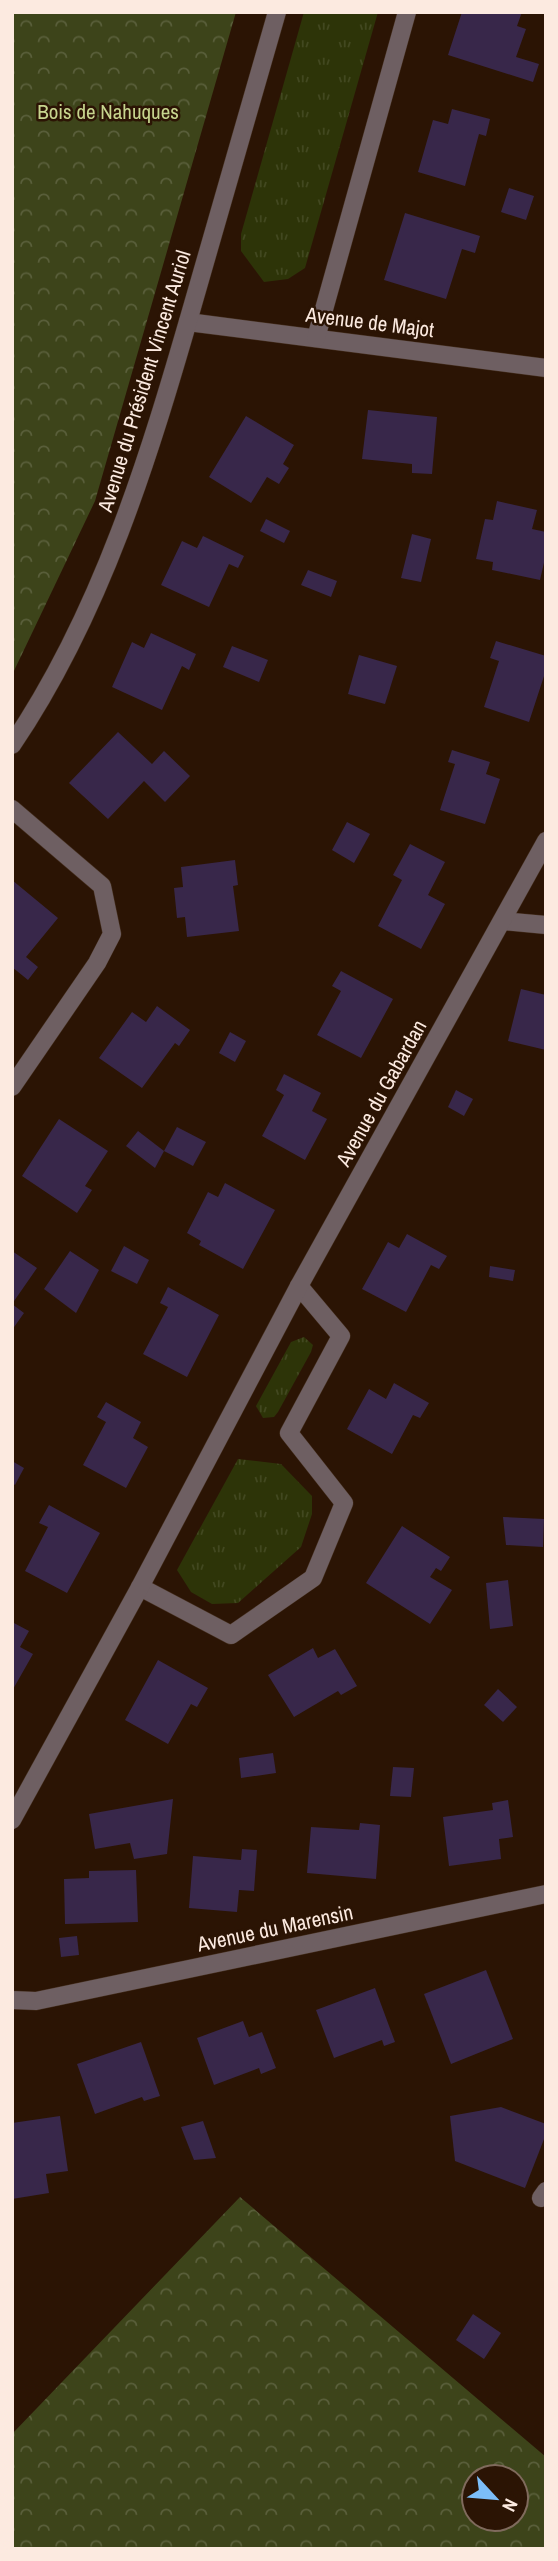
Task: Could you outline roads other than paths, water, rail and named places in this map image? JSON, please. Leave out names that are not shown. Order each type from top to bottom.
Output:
[{"type":"street","name":"Avenue du Président Vincent Auriol","points":[[12,745],[76,638],[121,530],[188,322],[276,12]]},
{"type":"street","points":[[316,338],[407,12]]},
{"type":"street","name":"Avenue de Majot","points":[[188,322],[546,368]]},
{"type":"street","points":[[12,809],[102,886],[112,934],[97,963],[12,1087]]},
{"type":"street","name":"Avenue du Gabardan","points":[[12,1820],[140,1587],[299,1286],[546,841]]},
{"type":"street","points":[[503,921],[546,925]]},
{"type":"street","points":[[140,1587],[231,1635],[313,1578],[344,1503],[289,1433],[341,1336],[299,1286]]},
{"type":"street","name":"Avenue du Marensin","points":[[12,2000],[36,2001],[546,1894]]},
{"type":"park label","name":"Bois de Nahuques","points":[[108,111]]}]
